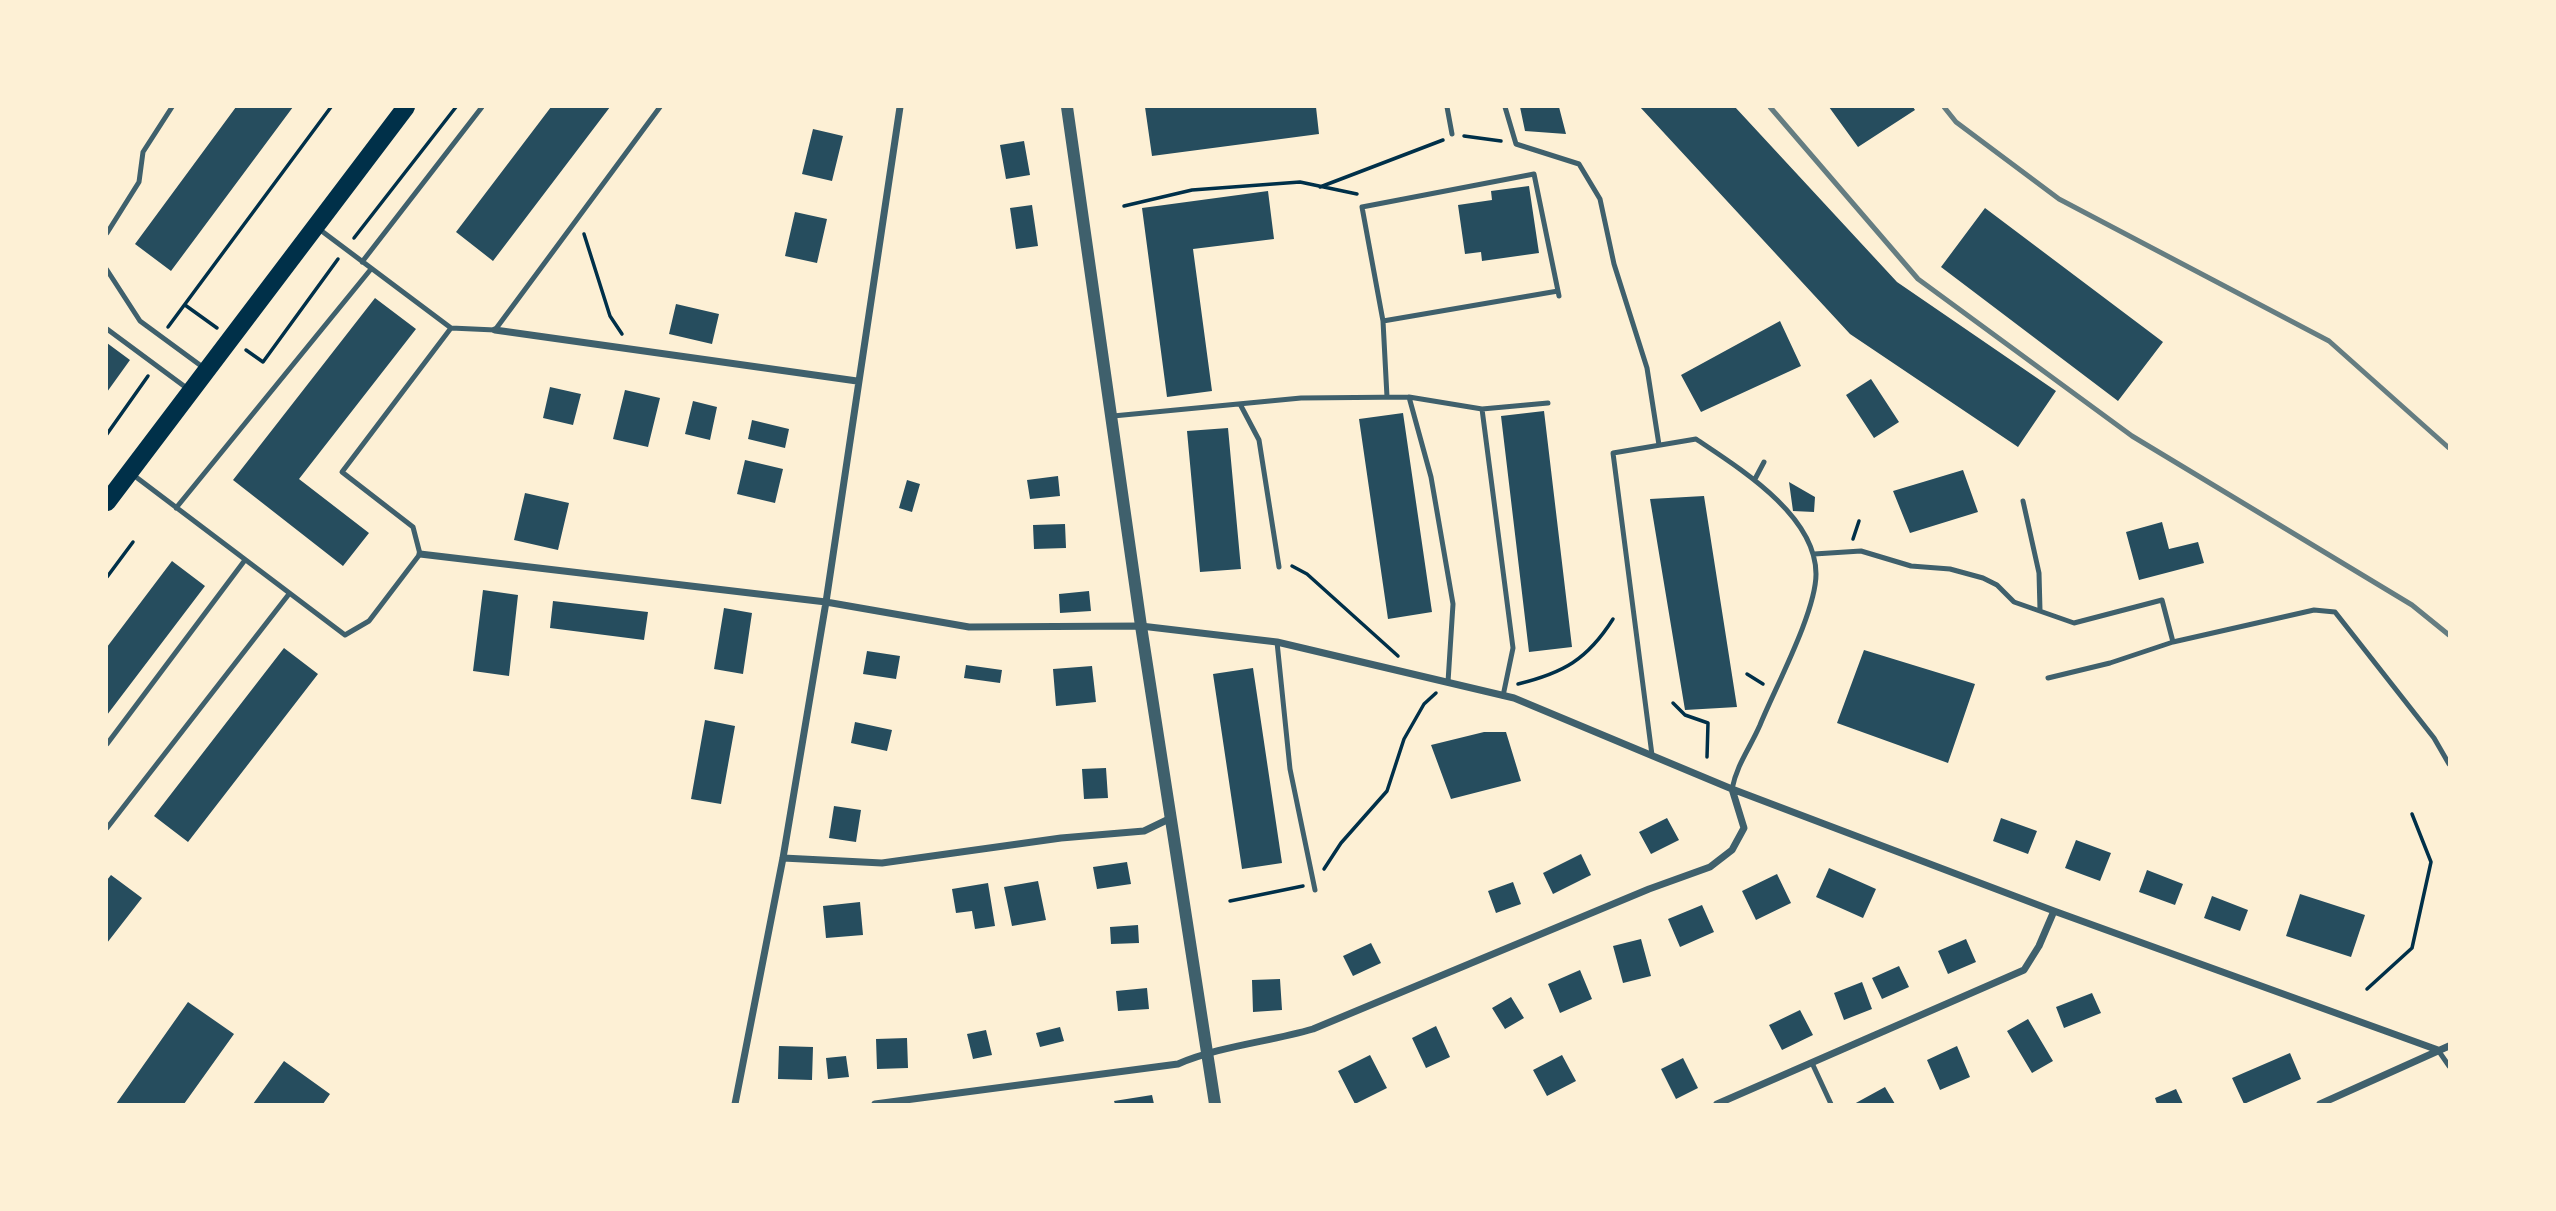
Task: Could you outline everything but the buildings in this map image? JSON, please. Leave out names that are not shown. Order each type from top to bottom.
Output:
[{"type":"main road","points":[[107,502],[406,107]]},
{"type":"street","points":[[735,1104],[783,858],[900,107]]},
{"type":"street","points":[[1067,107],[1141,626],[1215,1104]]},
{"type":"street","points":[[495,330],[857,381]]},
{"type":"street","points":[[420,554],[825,602],[969,627],[1141,626],[1277,642],[1448,682],[1503,696],[1732,789],[2054,911],[2438,1050]]},
{"type":"street","points":[[875,1104],[1178,1064],[1207,1051],[1262,1043],[1313,1029],[1648,889],[1710,867],[1732,850],[1744,828],[1732,789]]},
{"type":"street","points":[[783,858],[882,863],[1060,838],[1144,831],[1171,817]]},
{"type":"street","points":[[1717,1104],[2024,971],[2039,946],[2054,911]]},
{"type":"street","points":[[2320,1104],[2449,1045]]},
{"type":"lane","points":[[107,233],[139,182],[143,152],[172,107]]},
{"type":"lane","points":[[362,262],[482,107]]},
{"type":"lane","points":[[314,226],[451,328],[495,330],[660,107]]},
{"type":"lane","points":[[1447,107],[1452,134]]},
{"type":"lane","points":[[1505,107],[1516,144],[1579,164],[1600,200],[1614,264],[1647,368],[1660,445]]},
{"type":"lane","points":[[1383,321],[1559,293],[1534,174],[1362,207],[1383,321],[1387,397]]},
{"type":"lane","points":[[176,508],[371,269]]},
{"type":"lane","points":[[107,270],[139,321],[206,370]]},
{"type":"lane","points":[[129,472],[345,635],[369,621],[420,554],[413,527],[342,472],[451,328]]},
{"type":"lane","points":[[107,329],[190,391]]},
{"type":"lane","points":[[1249,394],[1250,403]]},
{"type":"lane","points":[[1113,416],[1301,398],[1409,397],[1482,409],[1548,403]]},
{"type":"lane","points":[[1409,397],[1431,477],[1453,604],[1448,682]]},
{"type":"lane","points":[[1240,404],[1259,440],[1279,566]]},
{"type":"lane","points":[[1482,409],[1513,648],[1503,696]]},
{"type":"lane","points":[[1653,755],[1613,453],[1696,439],[1755,479],[1805,535],[1814,554],[1816,577],[1807,613],[1753,742],[1737,767],[1732,789]]},
{"type":"lane","points":[[1755,479],[1764,462]]},
{"type":"lane","points":[[2023,500],[2039,573],[2040,610]]},
{"type":"lane","points":[[1814,554],[1861,551],[1911,566],[1961,572],[1997,584],[2014,602],[2074,623],[2162,600],[2173,642]]},
{"type":"lane","points":[[107,744],[245,560]]},
{"type":"lane","points":[[107,828],[289,594]]},
{"type":"lane","points":[[2048,678],[2110,663],[2173,642],[2314,610],[2334,612],[2434,738],[2449,764]]},
{"type":"lane","points":[[1277,642],[1290,769],[1315,887]]},
{"type":"lane","points":[[2438,1050],[2449,1066]]},
{"type":"lane","points":[[1812,1063],[1831,1104]]},
{"type":"path","points":[[161,336],[331,107]]},
{"type":"path","points":[[345,249],[456,107]]},
{"type":"path","points":[[1318,187],[1437,145],[1452,134],[1516,144]]},
{"type":"path","points":[[1124,206],[1192,190],[1300,182],[1369,196]]},
{"type":"path","points":[[579,216],[610,316],[626,341],[642,350]]},
{"type":"path","points":[[107,434],[155,365]]},
{"type":"path","points":[[107,577],[133,542]]},
{"type":"path","points":[[1278,558],[1307,574],[1398,656]]},
{"type":"path","points":[[1510,686],[1553,675],[1578,661],[1613,619]]},
{"type":"path","points":[[1747,674],[1762,683],[1771,698]]},
{"type":"path","points":[[1230,901],[1315,887],[1341,843],[1387,790],[1404,739],[1424,704],[1448,682]]},
{"type":"path","points":[[1672,703],[1685,715],[1708,723],[1707,757]]},
{"type":"path","points":[[2367,989],[2412,948],[2431,862],[2412,814]]},
{"type":"railway","points":[[1770,107],[1918,279],[2132,436],[2412,605],[2449,635]]},
{"type":"railway","points":[[1944,107],[1956,122],[2059,199],[2329,341],[2449,448]]}]
